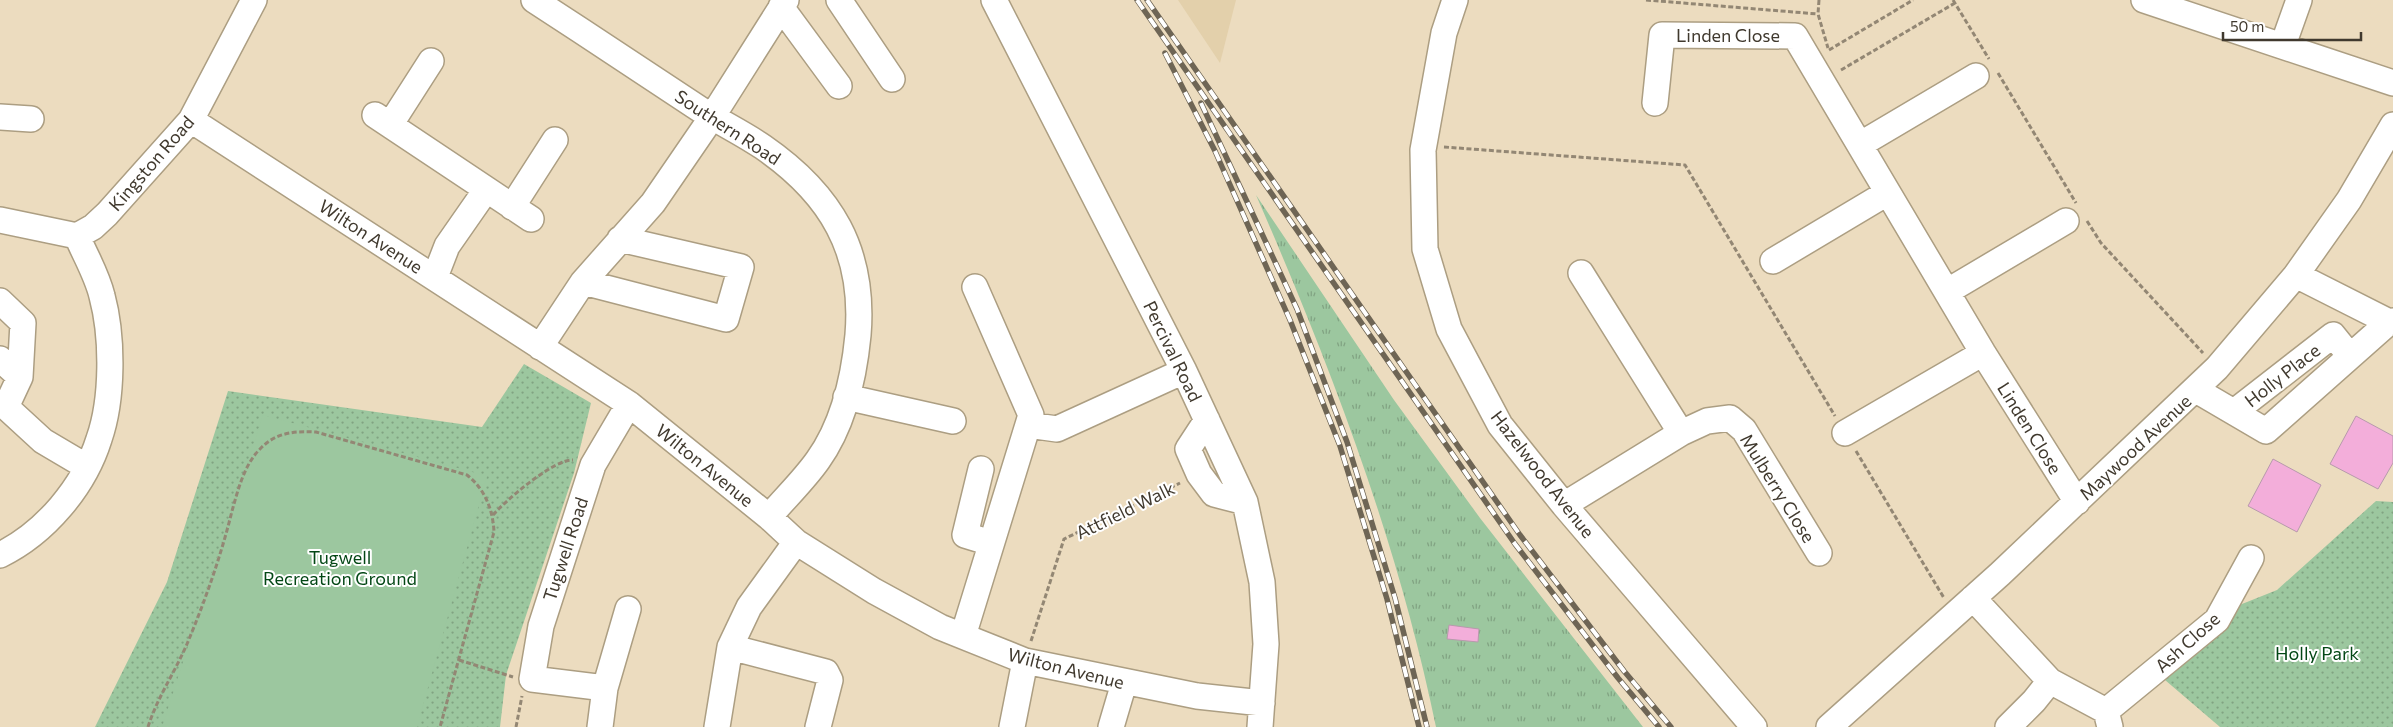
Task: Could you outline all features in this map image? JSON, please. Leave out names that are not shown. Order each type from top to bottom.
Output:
[{"type":"street","name":"Kingston Road","points":[[77,236],[93,227],[107,214],[191,120],[254,0]]},
{"type":"street","name":"Southern Road","points":[[534,0],[712,117],[763,147],[795,172],[825,204],[838,223],[856,270],[858,296],[856,355],[846,397],[835,429],[819,460],[769,517]]},
{"type":"street","points":[[839,0],[892,78]]},
{"type":"street","name":"Percival Road","points":[[994,0],[1184,371],[1245,502],[1262,582],[1266,644],[1261,715]]},
{"type":"street","name":"Hazelwood Avenue","points":[[1455,0],[1444,33],[1423,144],[1425,249],[1449,328],[1500,425],[1564,505],[1754,727]]},
{"type":"street","points":[[2144,0],[2393,83]]},
{"type":"street","points":[[2283,45],[2299,0]]},
{"type":"street","points":[[540,347],[582,282],[653,203],[712,117],[784,4],[839,86]]},
{"type":"street","name":"Linden Close","points":[[1655,103],[1662,35],[1795,36],[1948,290],[1983,353],[2076,502]]},
{"type":"street","points":[[431,61],[383,120],[522,213],[555,140]]},
{"type":"street","points":[[1861,144],[1987,69]]},
{"type":"street","points":[[0,117],[31,119]]},
{"type":"street","name":"Wilton Avenue","points":[[191,120],[630,404],[769,517],[796,542],[874,590],[940,627],[1025,662],[1197,696],[1261,715]]},
{"type":"street","name":"Maywood Avenue","points":[[1828,727],[1973,598],[2196,390],[2217,368],[2296,274],[2349,200],[2393,124]]},
{"type":"street","points":[[435,277],[447,246],[486,190]]},
{"type":"street","points":[[1773,261],[1888,193]]},
{"type":"street","points":[[1948,290],[2077,217]]},
{"type":"street","points":[[0,220],[77,236],[102,295],[109,336],[109,390],[100,438],[87,467],[61,507],[38,530],[0,555]]},
{"type":"street","points":[[582,282],[726,319],[741,267],[620,239]]},
{"type":"street","points":[[1581,273],[1681,433]]},
{"type":"street","name":"Holly Place","points":[[2196,390],[2266,430],[2391,322],[2296,274]]},
{"type":"street","points":[[964,636],[1031,415],[975,287]]},
{"type":"street","points":[[0,301],[23,323],[20,377],[3,411],[43,441],[87,467]]},
{"type":"street","name":"Holly Place","points":[[2234,412],[2333,335],[2350,356]]},
{"type":"street","points":[[1845,433],[1983,353]]},
{"type":"street","points":[[0,359],[20,377]]},
{"type":"street","points":[[1028,425],[1057,430],[1184,371]]},
{"type":"street","points":[[846,397],[953,421]]},
{"type":"street","name":"Tugwell Road","points":[[529,680],[540,626],[593,465],[630,404]]},
{"type":"street","name":"Mulberry Close","points":[[1564,505],[1681,433],[1707,421],[1730,418],[1744,430],[1819,552]]},
{"type":"street","points":[[1207,420],[1188,449],[1199,474],[1214,494],[1245,502]]},
{"type":"street","points":[[981,469],[965,535],[991,543]]},
{"type":"street","points":[[717,727],[730,647],[749,607],[796,542]]},
{"type":"street","name":"Ash Close","points":[[1973,598],[2050,681],[2108,719],[2217,620],[2251,558]]},
{"type":"street","points":[[600,727],[605,688],[628,609]]},
{"type":"street","points":[[730,647],[826,672],[830,680],[818,727]]},
{"type":"street","points":[[1012,727],[1025,662]]},
{"type":"street","points":[[529,680],[605,688]]},
{"type":"street","points":[[2008,727],[2029,707],[2050,681]]},
{"type":"street","points":[[1111,727],[1124,683]]},
{"type":"path","points":[[1646,0],[1818,14]]},
{"type":"path","points":[[1819,0],[1818,14],[1833,57]]},
{"type":"path","points":[[1829,50],[1913,0]]},
{"type":"path","points":[[1841,70],[1954,2],[1987,69],[2077,217],[2217,368]]},
{"type":"path","points":[[1837,63],[1845,78]]},
{"type":"path","points":[[1423,144],[1685,165],[1953,616]]},
{"type":"path","points":[[148,727],[205,599],[222,550],[240,484],[260,449],[292,430],[316,432],[468,475],[477,483],[493,515],[494,532],[491,548],[440,727]]},
{"type":"path","points":[[493,515],[506,500],[557,464],[571,459],[593,465]]},
{"type":"path","name":"Attfield Walk","points":[[1025,662],[1064,539],[1199,474]]},
{"type":"path","points":[[458,660],[529,680],[516,727]]},
{"type":"shaded area","points":[[1178,0],[1236,0],[1220,63]]},
{"type":"green space","points":[[1256,195],[1394,400],[1480,518],[1643,727],[1436,727],[1402,590],[1360,456],[1336,390]]},
{"type":"green space","name":"Tugwell Recreation Ground","points":[[524,364],[591,403],[574,473],[506,675],[500,727],[95,727],[167,582],[228,391],[482,427]]},
{"type":"green space","points":[[263,415],[487,476],[417,727],[162,727]]},
{"type":"green space","name":"Holly Park","points":[[2376,501],[2393,502],[2393,727],[2220,727],[2165,680],[2237,606],[2277,590]]},
{"type":"building","points":[[2356,416],[2393,436],[2393,463],[2378,489],[2330,464]]},
{"type":"building","points":[[2273,459],[2321,485],[2297,532],[2248,506]]},
{"type":"building","points":[[1449,625],[1479,629],[1478,642],[1447,639]]},
{"type":"railway","points":[[1137,0],[1515,544],[1618,678],[1659,727]]},
{"type":"railway","points":[[1147,0],[1520,535],[1624,671],[1671,727]]},
{"type":"railway","points":[[1165,53],[1215,151],[1290,320],[1340,446],[1387,599],[1419,727]]},
{"type":"railway","points":[[1201,103],[1297,309],[1347,442],[1395,598],[1427,727]]}]
